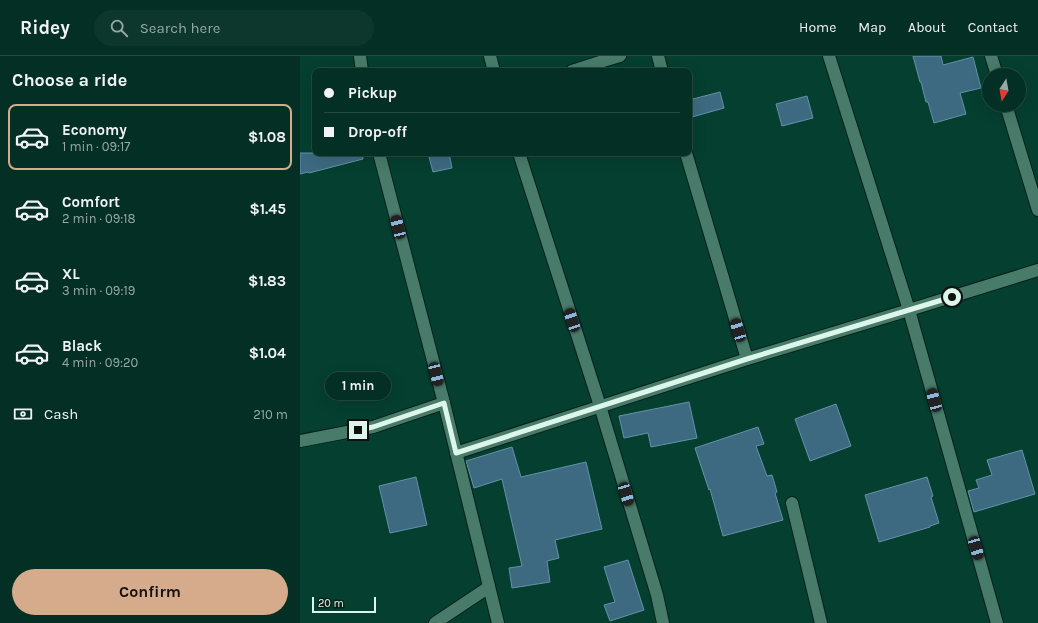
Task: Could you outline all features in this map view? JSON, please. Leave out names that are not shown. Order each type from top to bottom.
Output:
[{"type":"street","points":[[360,56],[362,68]]},
{"type":"street","points":[[490,56],[493,68]]},
{"type":"street","points":[[581,68],[620,56]]},
{"type":"street","points":[[658,56],[661,68]]},
{"type":"street","points":[[829,56],[909,310],[997,623]]},
{"type":"street","points":[[991,56],[995,68]]},
{"type":"street","points":[[1008,112],[1038,210]]},
{"type":"street","points":[[380,156],[444,403],[498,623]]},
{"type":"street","points":[[521,156],[658,596],[663,623]]},
{"type":"street","points":[[687,156],[747,359]]},
{"type":"street","points":[[456,453],[747,359],[1038,270]]},
{"type":"street","points":[[300,441],[373,427],[444,403]]},
{"type":"street","points":[[792,503],[821,623]]},
{"type":"street","points":[[435,623],[489,587]]},
{"type":"building","points":[[913,56],[941,56],[943,65],[973,57],[981,88],[960,93],[966,114],[934,123],[928,102],[926,102]]},
{"type":"building","points":[[720,92],[724,108],[692,117],[692,99]]},
{"type":"building","points":[[807,96],[813,118],[782,126],[776,104]]},
{"type":"building","points":[[300,153],[312,153],[312,156],[362,156],[363,159],[300,174]]},
{"type":"building","points":[[429,156],[450,156],[452,168],[433,172]]},
{"type":"building","points":[[689,402],[697,438],[651,447],[648,433],[624,438],[619,416]]},
{"type":"building","points":[[836,404],[851,446],[810,461],[795,419]]},
{"type":"building","points":[[758,427],[764,444],[756,446],[767,476],[772,475],[777,492],[775,493],[783,520],[723,536],[710,489],[709,490],[695,448]]},
{"type":"building","points":[[512,447],[521,477],[586,462],[602,529],[555,540],[559,558],[547,561],[550,582],[512,588],[509,568],[522,566],[502,479],[474,488],[466,461]]},
{"type":"building","points":[[1022,450],[1035,494],[974,512],[968,491],[979,488],[976,480],[992,475],[987,460]]},
{"type":"building","points":[[416,477],[427,525],[390,533],[379,486]]},
{"type":"building","points":[[927,477],[939,523],[879,542],[865,495]]},
{"type":"building","points":[[628,560],[644,610],[610,621],[604,605],[615,602],[604,567]]},
{"type":"route","points":[[358,430],[373,427],[444,403],[456,453],[747,359],[952,297]]}]
